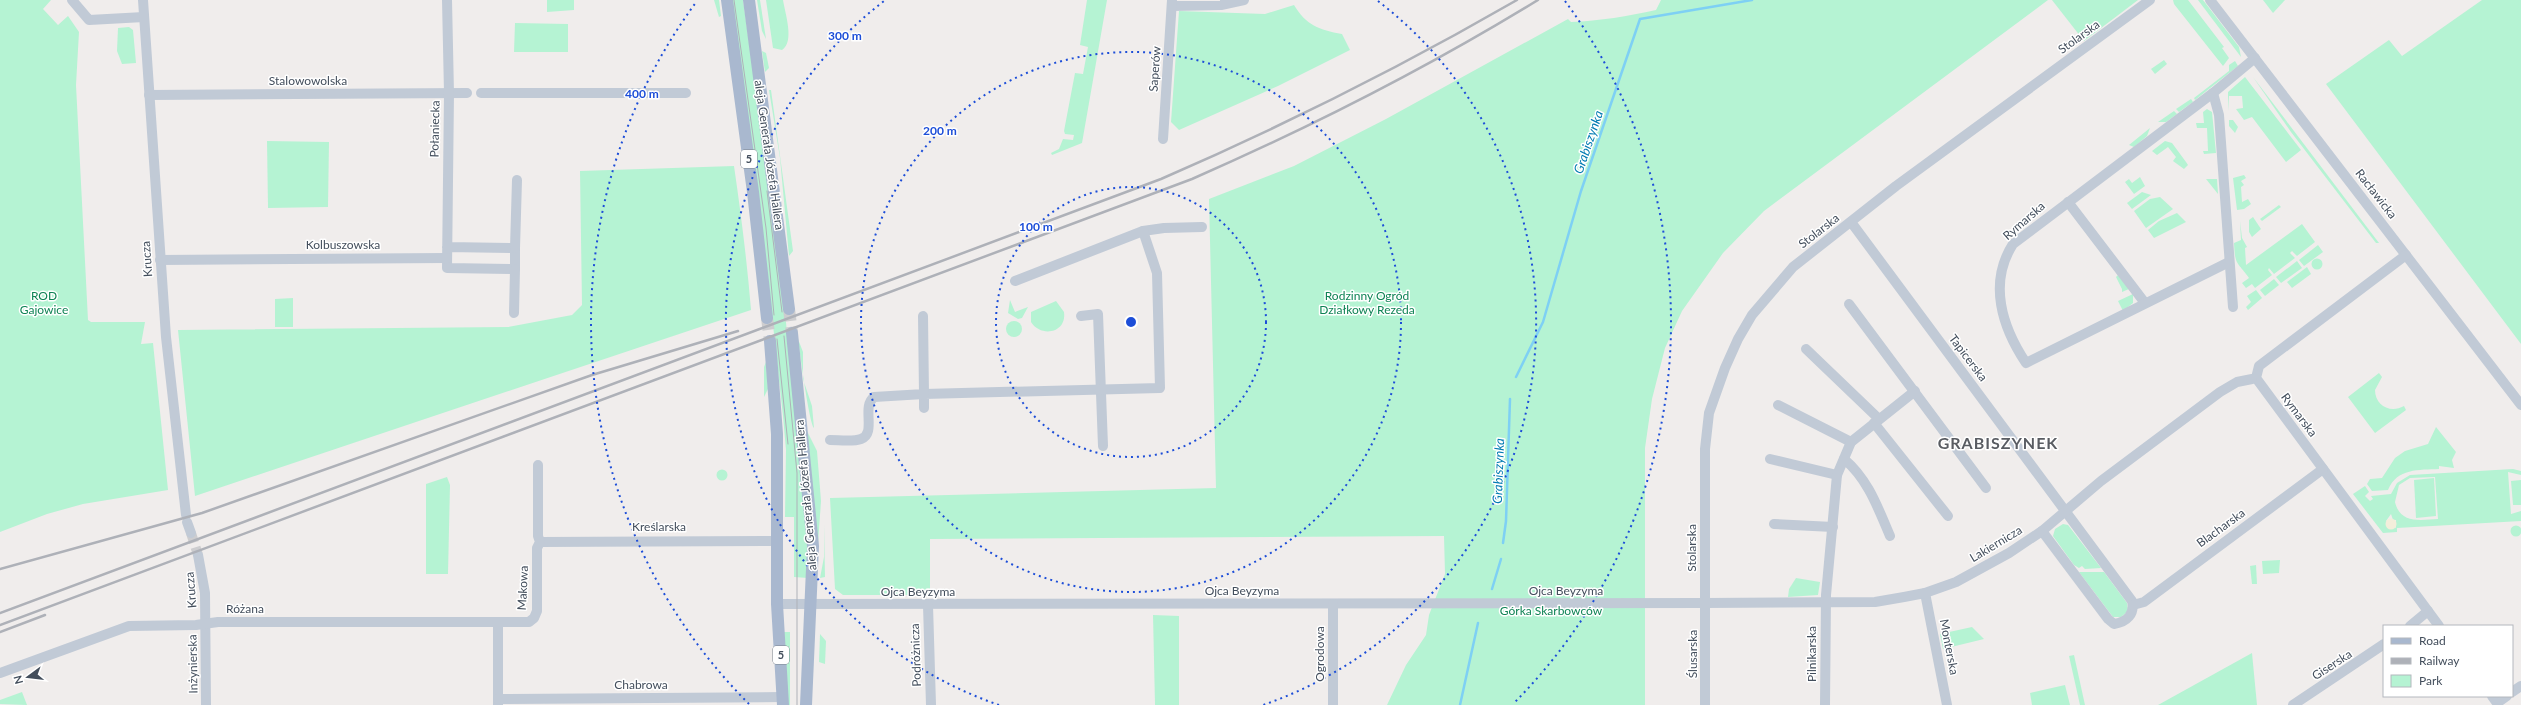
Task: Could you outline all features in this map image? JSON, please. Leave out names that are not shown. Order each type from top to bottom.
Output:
[{"type":"main road","name":"aleja Generała Józefa Hallera","points":[[727,0],[753,192],[767,318]]},
{"type":"main road","name":"aleja Generała Józefa Hallera","points":[[749,0],[789,309]]},
{"type":"main road","name":"aleja Generała Józefa Hallera","points":[[792,333],[811,526],[812,604],[806,705]]},
{"type":"main road","name":"aleja Generała Józefa Hallera","points":[[770,341],[777,428],[777,604],[783,701]]},
{"type":"street","points":[[72,0],[89,20],[144,17]]},
{"type":"street","name":"Krucza","points":[[143,0],[170,387],[186,519],[191,533]]},
{"type":"street","name":"Połaniecka","points":[[447,0],[449,93],[447,258]]},
{"type":"street","points":[[1172,3],[1221,5],[1244,0]]},
{"type":"street","name":"Stolarska","points":[[1706,603],[1705,449],[1709,413],[1725,368],[1752,315],[1793,267],[1851,222],[2150,0]]},
{"type":"street","name":"Racławicka","points":[[2210,0],[2521,405]]},
{"type":"street","name":"Saperów","points":[[1163,139],[1172,3]]},
{"type":"street","name":"Rymarska","points":[[2229,262],[2026,364],[2006,328],[2000,309],[2001,268],[2013,244],[2213,93],[2255,58]]},
{"type":"street","name":"Stalowowolska","points":[[149,95],[467,93]]},
{"type":"street","points":[[481,93],[686,93]]},
{"type":"street","points":[[2213,93],[2219,115],[2233,306]]},
{"type":"street","points":[[514,313],[517,180]]},
{"type":"street","points":[[2068,202],[2145,303]]},
{"type":"street","name":"Tapicerska","points":[[1851,222],[2064,510]]},
{"type":"street","points":[[1015,281],[1143,231],[1164,228],[1202,227]]},
{"type":"street","points":[[830,440],[860,439],[866,436],[868,430],[868,405],[874,396],[1160,388],[1157,273],[1143,231]]},
{"type":"street","points":[[447,247],[515,248]]},
{"type":"street","name":"Rymarska","points":[[2406,255],[2259,366],[2256,372],[2256,378],[2263,390],[2438,625]]},
{"type":"street","points":[[447,258],[447,268],[515,269]]},
{"type":"street","name":"Kolbuszowska","points":[[160,260],[447,258]]},
{"type":"street","points":[[1849,304],[1986,488]]},
{"type":"street","points":[[1080,316],[1098,314],[1103,446]]},
{"type":"street","points":[[923,316],[924,408]]},
{"type":"street","points":[[1806,349],[1876,421],[1948,516]]},
{"type":"street","name":"Lakiernicza","points":[[1706,603],[1875,602],[1925,593],[1983,569],[2042,531],[2064,510],[2220,392],[2237,382],[2252,379]]},
{"type":"street","points":[[1778,405],[1851,442],[1915,391]]},
{"type":"street","name":"Pilnikarska","points":[[1825,705],[1826,603],[1837,474],[1851,442]]},
{"type":"street","points":[[1844,458],[1857,471],[1871,492],[1890,536]]},
{"type":"street","points":[[1770,459],[1837,474]]},
{"type":"street","name":"Makowa","points":[[498,622],[529,622],[536,615],[537,548],[540,542],[538,537],[538,465]]},
{"type":"street","name":"Blacharska","points":[[2133,605],[2144,602],[2323,469]]},
{"type":"street","points":[[2042,531],[2111,622],[2121,623],[2129,617],[2133,605],[2132,601],[2064,510]]},
{"type":"street","points":[[1774,524],[1833,527]]},
{"type":"street","name":"Kreślarska","points":[[540,542],[777,541]]},
{"type":"street","name":"Krucza","points":[[198,555],[204,579],[206,623]]},
{"type":"street","name":"Monterska","points":[[1925,593],[1947,705]]},
{"type":"street","name":"Ojca Beyzyma","points":[[777,604],[1706,603]]},
{"type":"street","name":"Ślusarska","points":[[1706,603],[1706,705]]},
{"type":"street","name":"Ogrodowa","points":[[1333,604],[1333,705]]},
{"type":"street","name":"Podróżnicza","points":[[928,605],[931,705]]},
{"type":"street","points":[[2411,625],[2428,611]]},
{"type":"street","points":[[498,622],[498,702]]},
{"type":"street","name":"Różana","points":[[0,673],[129,626],[206,623],[498,622]]},
{"type":"street","name":"Inżynierska","points":[[206,623],[206,705]]},
{"type":"street","name":"Giserska","points":[[2293,705],[2383,645]]},
{"type":"street","points":[[2494,700],[2504,697]]},
{"type":"street","name":"Chabrowa","points":[[498,702],[783,701]]},
{"type":"green space","name":"ROD Gajowice","points":[[0,0],[51,0],[43,9],[58,25],[68,16],[79,32],[76,85],[88,320],[91,322],[145,322],[141,344],[153,343],[168,490],[83,504],[47,514],[0,532]]},
{"type":"green space","points":[[547,0],[574,0],[574,10],[547,12]]},
{"type":"green space","points":[[714,0],[719,0],[721,16],[719,17]]},
{"type":"green space","points":[[731,0],[743,0],[781,271],[808,549],[808,578],[794,577],[794,517],[785,517],[786,450],[783,416],[771,307]]},
{"type":"green space","points":[[757,0],[760,0],[766,39],[762,31]]},
{"type":"green space","points":[[766,0],[783,0],[789,34],[786,46],[782,50],[773,48]]},
{"type":"green space","points":[[1087,0],[1107,0],[1082,143],[1052,155],[1051,153],[1059,149],[1063,139],[1073,140],[1074,135],[1065,134],[1064,131],[1075,73],[1083,74],[1088,47],[1080,45]]},
{"type":"green space","points":[[1661,0],[2048,0],[1764,211],[1723,253],[1682,311],[1665,348],[1652,399],[1645,448],[1645,705],[1387,705],[1406,665],[1426,635],[1429,615],[1445,574],[1444,536],[930,539],[930,595],[843,595],[835,589],[830,498],[1216,488],[1209,199],[1294,166],[1386,119],[1568,19],[1571,22],[1593,21],[1656,10]]},
{"type":"green space","points":[[2052,0],[2138,0],[2084,41]]},
{"type":"green space","points":[[2173,0],[2188,0],[2224,47],[2222,48],[2229,58],[2223,66],[2174,4]]},
{"type":"green space","points":[[2198,0],[2203,0],[2239,47],[2241,57]]},
{"type":"green space","points":[[2263,0],[2285,0],[2273,13]]},
{"type":"green space","points":[[2482,0],[2521,0],[2521,344],[2326,84],[2389,40],[2402,56]]},
{"type":"green space","points":[[1294,5],[1303,17],[1314,26],[1326,31],[1342,34],[1350,50],[1278,86],[1179,130],[1171,122],[1179,11],[1265,14]]},
{"type":"green space","points":[[515,23],[568,24],[568,52],[514,52]]},
{"type":"green space","points":[[129,27],[133,30],[136,63],[122,64],[117,51],[118,28]]},
{"type":"green space","points":[[762,51],[766,53],[769,68],[765,72]]},
{"type":"green space","points":[[2164,60],[2167,64],[2155,74],[2151,69]]},
{"type":"green space","points":[[2235,61],[2238,66],[2195,100],[2194,98],[2229,71],[2229,65]]},
{"type":"green space","points":[[2245,77],[2301,150],[2286,162],[2252,117],[2244,120],[2236,109],[2243,108],[2242,96],[2229,96],[2228,111],[2228,92]]},
{"type":"green space","points":[[2253,77],[2379,243],[2376,243],[2291,132]]},
{"type":"green space","points":[[769,90],[771,90],[793,251],[789,256],[780,158]]},
{"type":"green space","points":[[2191,99],[2193,102],[2179,112],[2176,109]]},
{"type":"green space","points":[[2207,109],[2212,112],[2216,153],[2204,154],[2203,151],[2208,151],[2207,128],[2197,128],[2196,123],[2204,123],[2203,112]]},
{"type":"green space","points":[[2174,111],[2177,114],[2166,122],[2158,122]]},
{"type":"green space","points":[[2229,120],[2233,120],[2238,127],[2235,133],[2229,126]]},
{"type":"green space","points":[[2150,128],[2147,136],[2134,147],[2129,145]]},
{"type":"green space","points":[[267,141],[329,142],[328,207],[268,208]]},
{"type":"green space","points":[[2165,141],[2172,143],[2186,162],[2188,165],[2184,169],[2173,161],[2176,157],[2168,147],[2157,155],[2152,151]]},
{"type":"green space","points":[[734,166],[744,238],[751,310],[195,496],[178,330],[508,327],[572,315],[582,305],[580,171]]},
{"type":"green space","points":[[2244,175],[2246,178],[2241,181],[2244,185],[2241,187],[2242,202],[2248,199],[2251,204],[2244,209],[2237,210],[2233,178]]},
{"type":"green space","points":[[2140,177],[2145,186],[2134,194],[2125,182],[2129,179],[2132,183]]},
{"type":"green space","points":[[2206,179],[2217,179],[2218,194]]},
{"type":"green space","points":[[2142,192],[2151,195],[2132,209],[2127,203]]},
{"type":"green space","points":[[2160,197],[2173,209],[2146,228],[2134,211],[2150,199]]},
{"type":"green space","points":[[2279,205],[2281,207],[2262,221],[2260,219]]},
{"type":"green space","points":[[2177,213],[2186,222],[2154,238],[2148,230],[2159,221]]},
{"type":"green space","points":[[2253,217],[2261,229],[2252,237],[2249,232],[2249,220]]},
{"type":"green space","points":[[2240,221],[2242,238],[2247,247],[2245,248],[2246,265],[2302,224],[2315,242],[2297,256],[2292,251],[2290,253],[2295,258],[2274,274],[2269,268],[2268,270],[2272,275],[2255,288],[2252,284],[2246,288],[2242,283],[2249,278],[2237,263],[2234,250],[2234,243],[2241,240]]},
{"type":"green space","points":[[2318,245],[2323,252],[2304,266],[2299,260]]},
{"type":"green space","points":[[2315,259],[2319,259],[2321,260],[2321,268],[2315,269],[2312,266],[2312,262]]},
{"type":"green space","points":[[2297,261],[2302,268],[2281,283],[2276,277]]},
{"type":"green space","points":[[2307,267],[2311,274],[2292,288],[2287,282]]},
{"type":"green space","points":[[2118,275],[2129,289],[2122,292],[2116,277]]},
{"type":"green space","points":[[2274,279],[2279,285],[2265,296],[2260,290]]},
{"type":"green space","points":[[2256,290],[2262,298],[2248,310],[2246,307],[2251,302],[2247,296]]},
{"type":"green space","points":[[2133,294],[2133,303],[2123,311],[2118,301]]},
{"type":"green space","points":[[293,298],[293,327],[275,327],[275,299]]},
{"type":"green space","points":[[1010,300],[1015,312],[1028,307],[1022,318],[1018,319],[1008,313]]},
{"type":"green space","points":[[1056,301],[1064,312],[1062,325],[1058,329],[1052,331],[1041,330],[1035,327],[1031,322],[1031,312]]},
{"type":"green space","points":[[1014,321],[1021,326],[1022,329],[1017,336],[1014,337],[1007,332],[1006,329],[1011,322]]},
{"type":"green space","points":[[798,339],[803,352],[803,374],[801,358]]},
{"type":"green space","points":[[766,362],[768,389],[764,397],[764,367]]},
{"type":"green space","points":[[2379,373],[2382,377],[2375,390],[2380,404],[2384,407],[2394,409],[2404,406],[2406,410],[2375,433],[2348,397]]},
{"type":"green space","points":[[804,383],[812,406],[814,428],[810,414]]},
{"type":"green space","points":[[2436,427],[2456,452],[2452,460],[2454,468],[2439,466],[2439,469],[2416,470],[2403,474],[2397,478],[2388,490],[2372,491],[2367,484],[2370,479],[2382,478],[2395,458],[2405,451],[2428,444]]},
{"type":"green space","points":[[807,431],[817,451],[821,501],[818,544]]},
{"type":"green space","points":[[2513,469],[2521,471],[2521,475],[2508,472],[2511,514],[2521,511],[2521,521],[2397,528],[2397,532],[2383,533],[2353,494],[2365,486],[2369,492],[2365,496],[2370,501],[2373,499],[2371,496],[2391,494],[2397,483],[2410,475]],"holes":[[[2435,477],[2438,519],[2418,520],[2401,514],[2395,502],[2399,485],[2410,478]],[[2391,514],[2393,520],[2396,520],[2396,528],[2386,521]]]},
{"type":"green space","points":[[720,470],[724,470],[726,471],[726,479],[720,480],[717,477],[717,473]]},
{"type":"green space","points":[[447,477],[450,485],[448,574],[426,574],[426,484]]},
{"type":"green space","points":[[2434,478],[2436,516],[2416,518],[2414,480]]},
{"type":"green space","points":[[2521,480],[2521,505],[2513,505],[2511,481]]},
{"type":"green space","points":[[824,524],[825,577],[820,578],[824,557]]},
{"type":"green space","points":[[2063,524],[2068,525],[2101,568],[2085,569],[2082,566],[2079,568],[2074,565],[2053,536],[2055,529]]},
{"type":"green space","points":[[2516,525],[2520,527],[2522,531],[2520,535],[2516,537],[2512,535],[2510,531],[2512,527]]},
{"type":"green space","points":[[2280,560],[2279,573],[2263,574],[2262,561]]},
{"type":"green space","points":[[2256,565],[2257,584],[2252,584],[2250,566]]},
{"type":"green space","points":[[2079,572],[2104,572],[2127,603],[2128,611],[2121,617],[2113,617]]},
{"type":"green space","points":[[1796,578],[1820,582],[1818,595],[1788,597],[1789,589]]},
{"type":"green space","points":[[1153,615],[1179,616],[1179,705],[1155,705]]},
{"type":"green space","points":[[1972,627],[1984,639],[1943,649],[1940,634]]},
{"type":"green space","points":[[784,632],[790,632],[790,705],[788,705]]},
{"type":"green space","points":[[820,634],[826,641],[825,664],[819,662]]},
{"type":"green space","points":[[2252,653],[2257,705],[2158,705]]},
{"type":"green space","points":[[2074,655],[2085,705],[2080,705],[2069,656]]},
{"type":"green space","points":[[2065,685],[2070,705],[2032,705],[2030,693]]},
{"type":"green space","points":[[22,692],[27,705],[0,704],[0,700]]},
{"type":"sand","points":[[2389,519],[2393,519],[2395,520],[2395,528],[2389,529],[2386,526],[2386,522]]},
{"type":"waterway","name":"Grabiszynka","points":[[1516,377],[1543,322],[1581,191],[1640,19],[1752,0]]},
{"type":"waterway","name":"Grabiszynka","points":[[1503,543],[1506,521],[1510,399]]},
{"type":"waterway","name":"Grabiszynka","points":[[1492,589],[1501,559]]},
{"type":"waterway","name":"Grabiszynka","points":[[1460,705],[1478,623]]},
{"type":"tunnel","points":[[789,309],[792,333]]},
{"type":"tunnel","points":[[767,318],[770,341]]},
{"type":"tunnel","points":[[191,533],[198,555]]},
{"type":"tram line","points":[[734,0],[766,228],[774,315]]},
{"type":"tram line","points":[[767,191],[782,312]]},
{"type":"tram line","points":[[784,336],[797,473],[797,705]]},
{"type":"tram line","points":[[777,339],[788,444]]},
{"type":"railway","points":[[0,613],[1161,179],[1207,159],[1341,95],[1430,49],[1517,0]]},
{"type":"railway","points":[[0,625],[1192,179],[1281,139],[1368,96],[1454,49],[1538,0]]},
{"type":"railway","points":[[0,569],[202,513],[592,375],[738,331]]},
{"type":"railway","points":[[0,632],[45,615]]},
{"type":"district","name":"GRABISZYNEK","points":[[1998,443]]},
{"type":"park label","name":"Rodzinny Ogród Działkowy Rezeda","points":[[1367,303]]},
{"type":"park label","name":"Górka Skarbowców","points":[[1551,611]]}]
